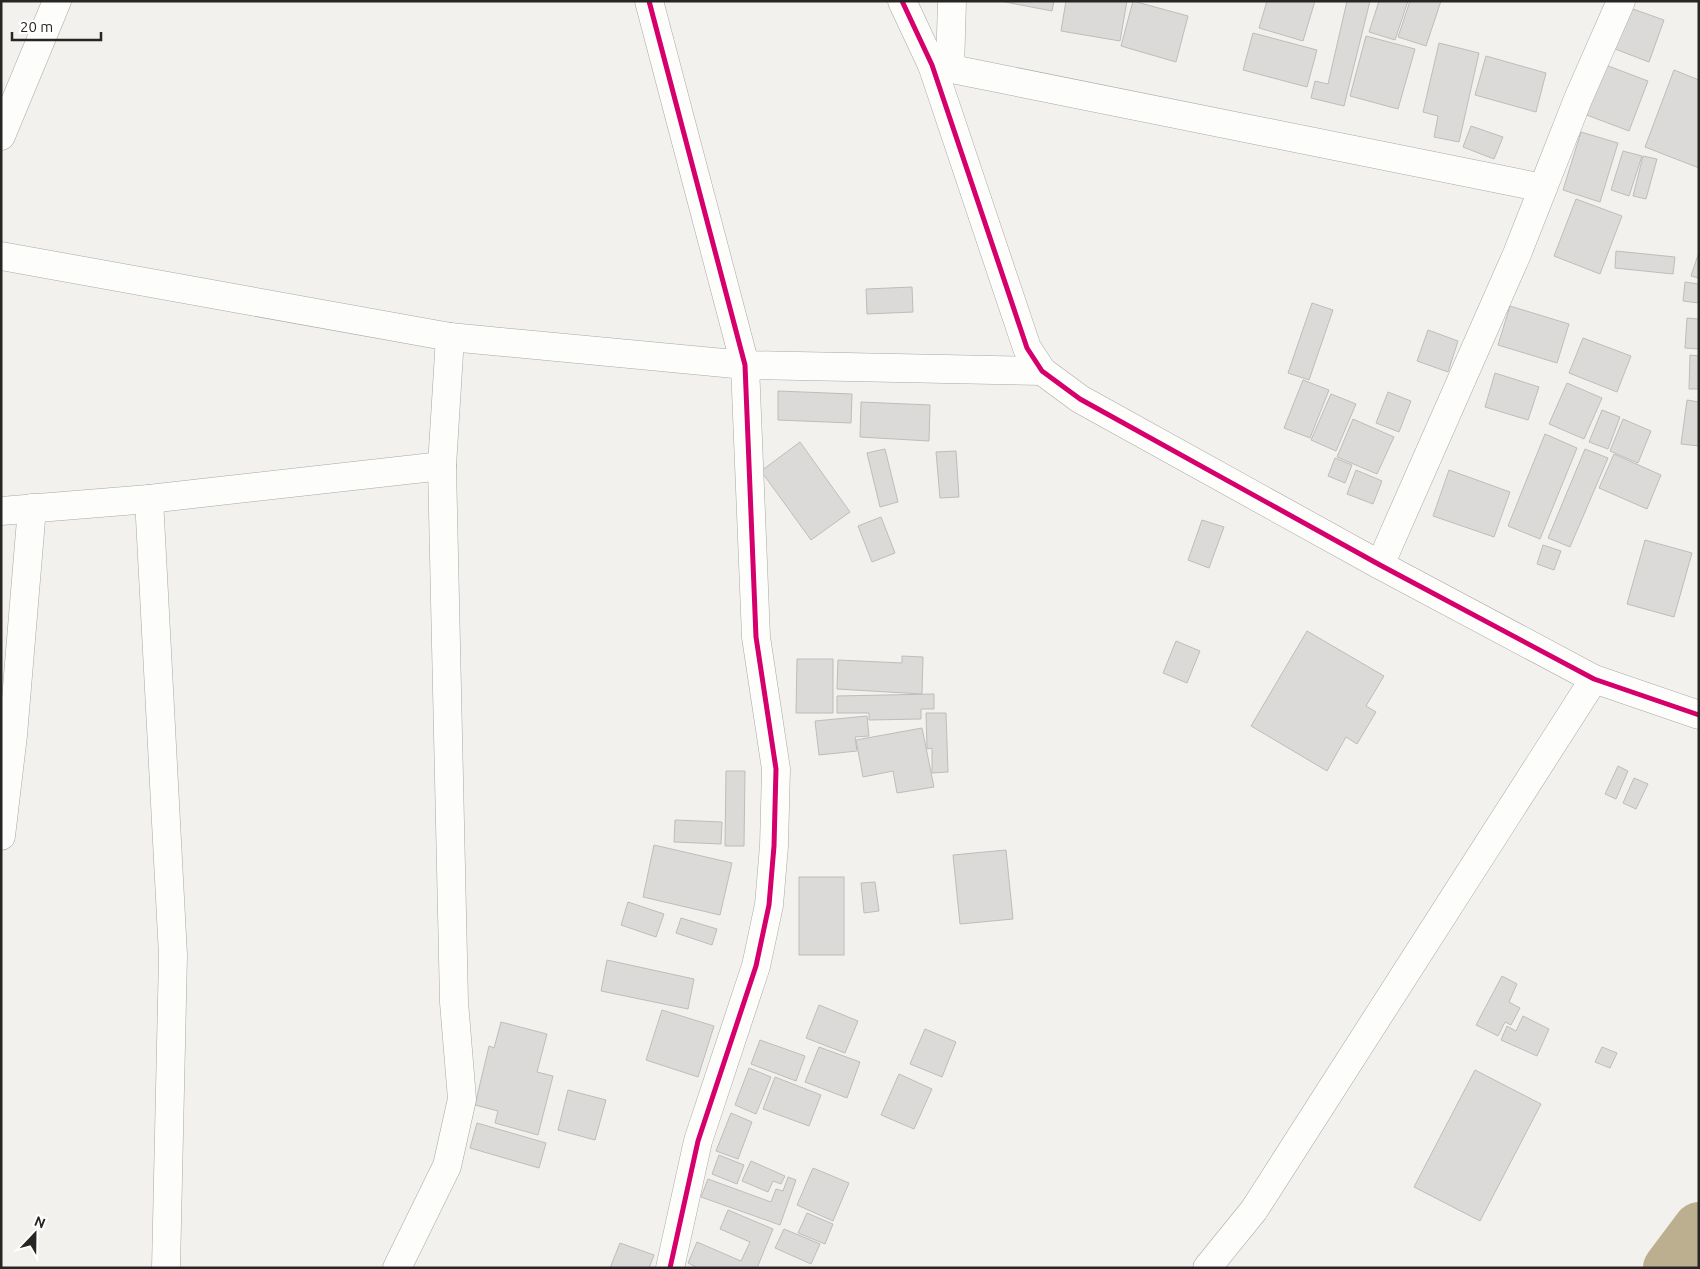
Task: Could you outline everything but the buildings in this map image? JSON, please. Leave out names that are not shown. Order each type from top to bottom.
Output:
[{"type":"street","points":[[1,136],[57,1]]},
{"type":"street","points":[[650,1],[745,364],[756,637],[776,769],[774,846],[768,905],[756,966],[698,1141],[670,1268]]},
{"type":"street","points":[[902,1],[941,67],[1017,322],[1026,348],[1042,371],[1080,399],[1594,679],[1699,715]]},
{"type":"street","points":[[941,67],[952,1]]},
{"type":"street","points":[[1380,564],[1518,254],[1578,99],[1621,1]]},
{"type":"street","points":[[941,67],[1543,188]]},
{"type":"street","points":[[1,256],[450,337],[745,364],[1042,371]]},
{"type":"street","points":[[397,1268],[447,1166],[462,1100],[454,1002],[442,466],[450,337]]},
{"type":"street","points":[[1,510],[149,499],[442,466]]},
{"type":"street","points":[[149,499],[173,955],[166,1268]]},
{"type":"street","points":[[1,836],[13,735],[32,508]]},
{"type":"street","points":[[1207,1268],[1254,1210],[1594,679]]},
{"type":"waterway","points":[[1669,1268],[1699,1228]]},
{"type":"cycle path","points":[[649,1],[745,365],[756,637],[776,769],[774,846],[769,905],[756,966],[698,1141],[670,1268]]},
{"type":"cycle path","points":[[902,1],[932,65],[1027,348],[1042,371],[1080,399],[1380,565],[1594,679],[1699,715]]}]
